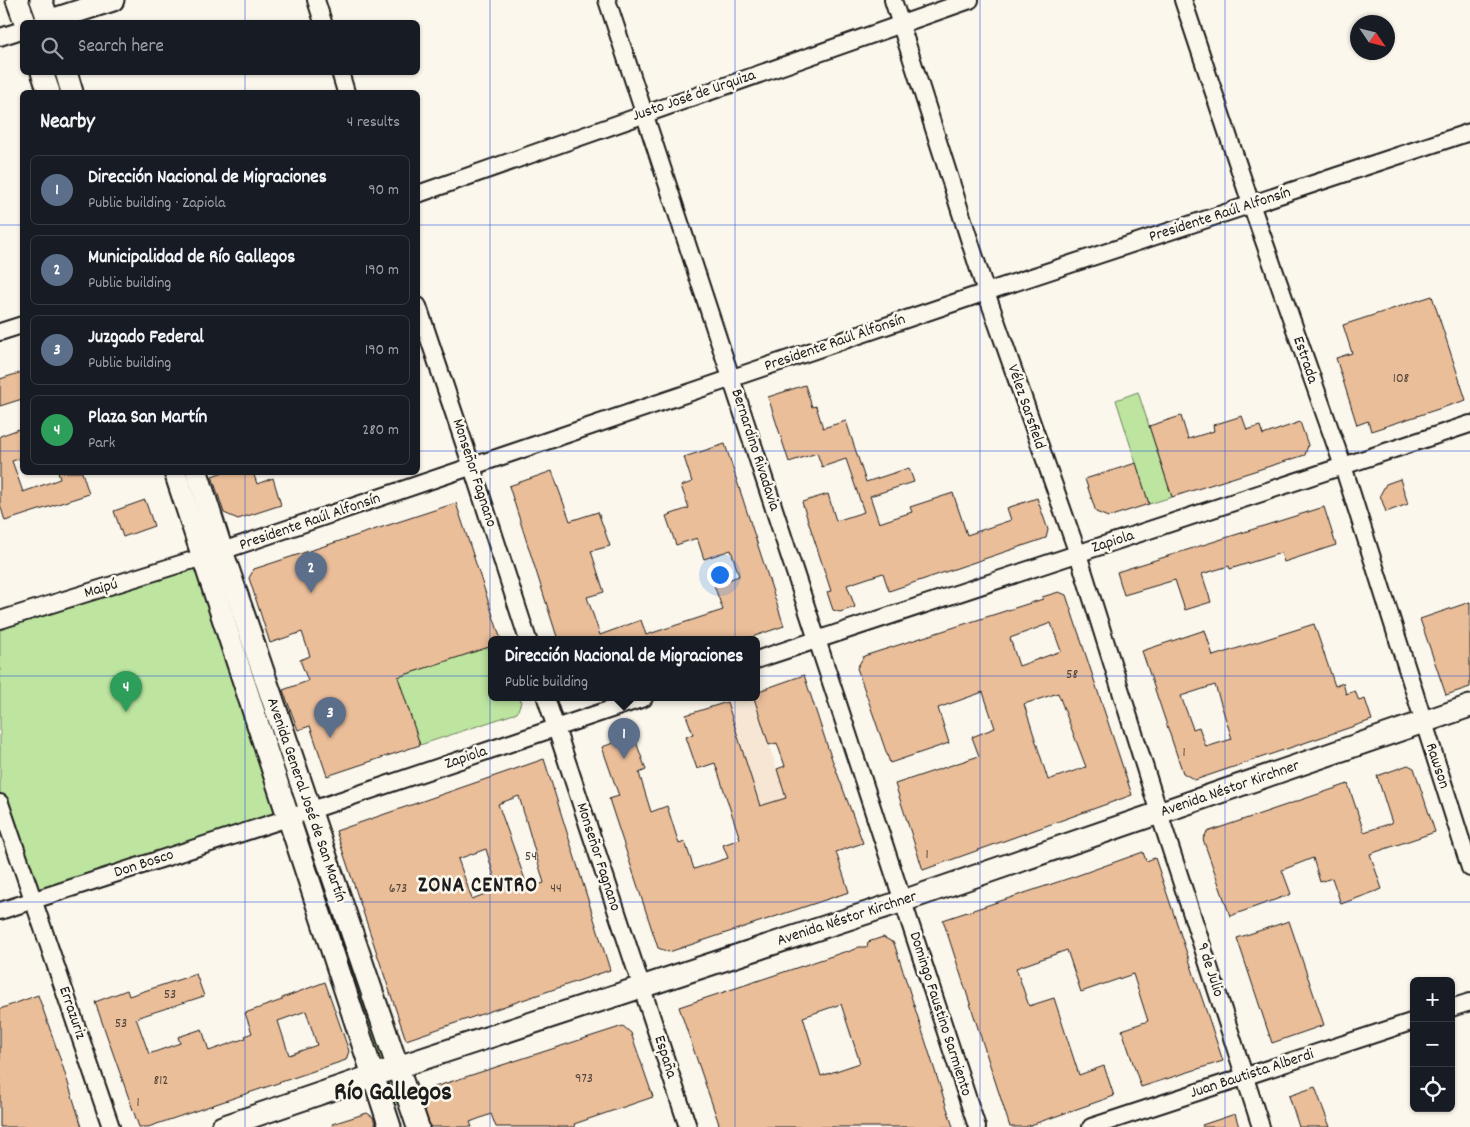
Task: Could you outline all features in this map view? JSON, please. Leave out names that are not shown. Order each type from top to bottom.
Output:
[{"type":"main road","points":[[17,0],[24,20]]},
{"type":"main road","points":[[41,0],[46,20]]},
{"type":"main road","points":[[53,20],[113,0]]},
{"type":"main road","points":[[43,75],[47,90]]},
{"type":"main road","points":[[67,75],[71,90]]},
{"type":"main road","name":"Avenida General José de San Martín","points":[[176,475],[212,554],[309,811],[418,1127]]},
{"type":"main road","name":"Avenida General José de San Martín","points":[[198,475],[212,554],[288,818],[390,1127]]},
{"type":"main road","name":"Avenida Néstor Kirchner","points":[[222,1127],[902,901],[1470,706]]},
{"type":"street","points":[[316,0],[322,20]]},
{"type":"street","name":"Bernardino Rivadavia","points":[[607,0],[902,901]]},
{"type":"street","name":"Vélez Sarsfield","points":[[893,0],[986,292],[1078,554],[1159,814]]},
{"type":"street","name":"Justo José de Urquiza","points":[[420,193],[900,23],[970,0]]},
{"type":"street","name":"Estrada","points":[[1183,0],[1251,204],[1342,466],[1423,721]]},
{"type":"street","points":[[0,38],[20,31]]},
{"type":"street","points":[[341,75],[345,90]]},
{"type":"street","name":"Presidente Raúl Alfonsín","points":[[212,554],[986,292],[1470,132]]},
{"type":"street","name":"Monseñor Fagnano","points":[[420,312],[527,636]]},
{"type":"street","points":[[0,332],[20,326]]},
{"type":"street","name":"Zapiola","points":[[760,659],[1470,424]]},
{"type":"street","name":"Maipú","points":[[0,620],[212,554]]},
{"type":"street","name":"Monseñor Fagnano","points":[[547,701],[642,988]]},
{"type":"street","name":"Zapiola","points":[[288,818],[635,701]]},
{"type":"street","name":"Rawson","points":[[1423,721],[1470,868]]},
{"type":"street","name":"Errazuriz","points":[[0,803],[111,1127]]},
{"type":"street","name":"9 de Julio","points":[[1159,814],[1261,1127]]},
{"type":"street","name":"Don Bosco","points":[[0,910],[288,818]]},
{"type":"street","name":"Domingo Faustino Sarmiento","points":[[902,901],[977,1127]]},
{"type":"street","name":"España","points":[[642,988],[688,1127]]},
{"type":"street","points":[[1455,1007],[1470,1002]]},
{"type":"street","name":"Juan Bautista Alberdi","points":[[1091,1127],[1411,1022]]},
{"type":"shaded area","points":[[730,701],[755,701],[786,798],[732,815],[698,711]]},
{"type":"green space","points":[[1138,392],[1172,497],[1149,504],[1116,400]]},
{"type":"green space","points":[[202,558],[288,818],[33,899],[0,803],[0,620]]},
{"type":"green space","points":[[488,647],[488,701],[521,702],[517,713],[420,745],[398,677]]},
{"type":"green space","points":[[301,821],[305,821],[389,1059],[381,1067],[298,825]]},
{"type":"green space","points":[[392,1078],[404,1102],[390,1107],[385,1082]]},
{"type":"building","points":[[1432,296],[1466,400],[1371,431],[1368,421],[1357,425],[1336,358],[1352,353],[1343,325]]},
{"type":"building","points":[[20,373],[20,400],[0,406],[0,379]]},
{"type":"building","points":[[805,385],[812,407],[816,406],[823,428],[846,421],[866,482],[909,468],[914,482],[870,496],[879,523],[912,512],[910,507],[953,493],[967,535],[1011,520],[1007,508],[1037,498],[1048,530],[1046,538],[889,591],[883,573],[847,585],[855,607],[840,612],[833,610],[827,592],[831,591],[802,502],[828,494],[836,521],[864,512],[846,459],[822,467],[817,453],[789,462],[768,397]]},
{"type":"building","points":[[1181,416],[1188,439],[1214,431],[1213,425],[1242,416],[1247,430],[1260,426],[1263,435],[1300,422],[1308,445],[1305,455],[1172,497],[1149,426]]},
{"type":"building","points":[[20,429],[20,459],[12,461],[23,492],[60,479],[59,475],[83,475],[89,494],[5,521],[0,504],[0,436]]},
{"type":"building","points":[[725,444],[784,626],[755,636],[557,636],[509,486],[552,471],[570,521],[598,512],[610,546],[591,551],[604,592],[587,597],[600,635],[641,620],[646,635],[723,610],[714,585],[739,576],[731,550],[704,559],[697,538],[676,545],[666,516],[689,508],[681,486],[692,482],[684,457]]},
{"type":"building","points":[[1136,463],[1149,504],[1108,517],[1096,512],[1085,479]]},
{"type":"building","points":[[254,475],[257,484],[273,478],[281,505],[238,519],[224,513],[212,476]]},
{"type":"building","points":[[1400,479],[1408,504],[1386,512],[1380,495],[1386,484]]},
{"type":"building","points":[[145,500],[154,526],[123,537],[114,511]]},
{"type":"building","points":[[456,503],[500,636],[488,636],[488,647],[398,677],[420,745],[327,776],[310,726],[298,730],[283,690],[308,681],[300,660],[310,656],[302,632],[270,643],[249,578],[254,569]]},
{"type":"building","points":[[1324,507],[1336,545],[1284,562],[1281,553],[1230,569],[1229,566],[1202,574],[1211,602],[1185,610],[1175,580],[1124,595],[1117,572]]},
{"type":"building","points":[[1059,592],[1066,595],[1132,795],[923,870],[895,784],[979,756],[972,737],[995,728],[983,692],[938,708],[949,743],[890,763],[857,668],[864,656],[1043,599],[1042,597]],"holes":[[[1051,623],[1061,651],[1019,666],[1010,638]],[[1058,693],[1086,767],[1048,780],[1024,704]]]},
{"type":"building","points":[[1470,602],[1470,687],[1446,695],[1420,619]]},
{"type":"building","points":[[1314,624],[1335,686],[1343,683],[1346,694],[1355,691],[1359,701],[1365,699],[1372,720],[1195,780],[1183,773],[1142,651],[1205,630],[1213,656]],"holes":[[[1215,685],[1232,739],[1206,747],[1199,727],[1193,729],[1181,696]]]},
{"type":"building","points":[[804,675],[829,751],[863,843],[836,852],[849,892],[669,952],[658,948],[609,799],[619,796],[602,747],[634,736],[646,770],[639,773],[651,812],[667,806],[679,844],[685,842],[694,869],[728,858],[723,845],[740,839],[715,763],[697,769],[686,737],[693,734],[686,715],[727,702],[760,806],[786,798],[777,769],[785,766],[777,743],[769,745],[755,701],[760,701],[760,691]]},
{"type":"building","points":[[544,759],[610,970],[406,1040],[336,831]],"holes":[[[519,796],[544,883],[528,888],[498,804]],[[486,849],[498,889],[472,899],[458,859]]]},
{"type":"building","points":[[1408,765],[1414,768],[1435,832],[1370,854],[1382,889],[1341,904],[1332,878],[1320,882],[1313,858],[1282,870],[1291,894],[1230,916],[1203,839],[1207,832],[1348,784],[1364,832],[1392,823],[1377,776]]},
{"type":"building","points":[[1143,852],[1146,861],[1155,858],[1223,1061],[1141,1087],[1122,1030],[1148,1021],[1133,974],[1081,992],[1067,950],[1016,968],[1029,1006],[1054,998],[1079,1075],[1104,1066],[1114,1096],[1025,1127],[1010,1127],[943,920]]},
{"type":"building","points":[[1289,921],[1324,1025],[1272,1043],[1237,938]]},
{"type":"building","points":[[883,937],[894,943],[953,1127],[720,1127],[679,1007],[859,947],[867,947],[868,942]],"holes":[[[841,1004],[860,1063],[821,1076],[803,1017]]]},
{"type":"building","points":[[196,974],[204,996],[136,1018],[149,1054],[180,1043],[178,1037],[202,1029],[209,1051],[246,1038],[245,1036],[252,1033],[245,1013],[325,982],[349,1051],[346,1060],[148,1127],[139,1127],[95,1002],[127,990],[129,996]],"holes":[[[306,1011],[317,1045],[289,1055],[278,1021]]]},
{"type":"building","points":[[38,995],[82,1127],[0,1127],[0,1009]]},
{"type":"building","points":[[623,1026],[631,1033],[653,1097],[574,1124],[575,1127],[496,1127],[491,1114],[470,1122],[472,1127],[430,1127],[419,1092]]},
{"type":"building","points":[[1315,1087],[1330,1127],[1299,1127],[1289,1096]]},
{"type":"building","points":[[367,1113],[373,1117],[376,1127],[333,1127],[332,1124]]},
{"type":"building","points":[[1235,1114],[1239,1127],[1203,1127],[1202,1125]]},
{"type":"place","name":"Municipalidad de Río Gallegos","points":[[311,593]]},
{"type":"place","name":"Plaza San Martín","points":[[126,712]]},
{"type":"place","name":"Juzgado Federal","points":[[330,738]]},
{"type":"place","name":"Dirección Nacional de Migraciones","points":[[624,759]]},
{"type":"district","name":"ZONA CENTRO","points":[[478,887]]},
{"type":"district","name":"Río Gallegos","points":[[393,1093]]}]
